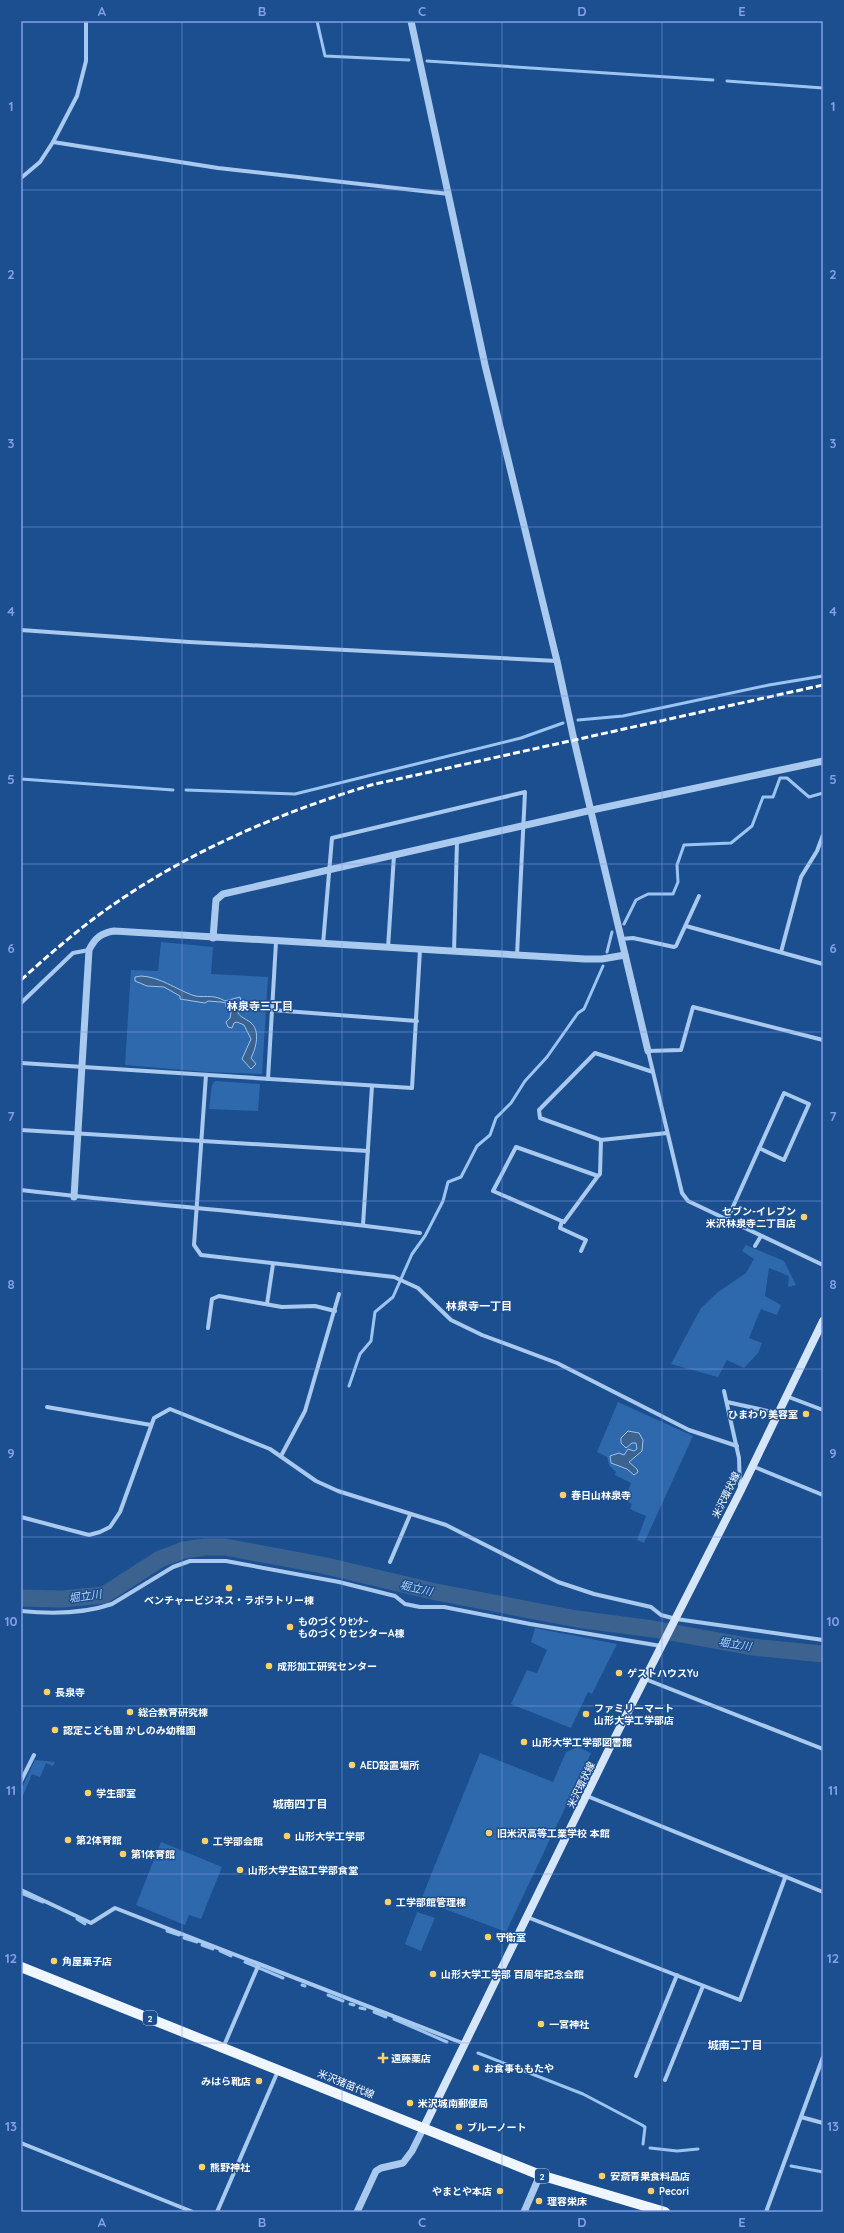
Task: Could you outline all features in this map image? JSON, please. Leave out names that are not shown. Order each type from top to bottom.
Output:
[{"type":"main road","name":"米沢環状線","points":[[423,2129],[644,1679],[740,1492],[751,1466],[823,1321]]},
{"type":"main road","name":"米沢猪苗代線","points":[[21,1967],[540,2175],[649,2210],[664,2212]]},
{"type":"street","points":[[21,178],[40,162],[53,142],[77,96],[86,61],[86,21]]},
{"type":"street","points":[[411,21],[450,194],[485,365],[557,661],[574,740],[592,810],[621,939],[682,1193],[688,1201],[823,1265]]},
{"type":"street","points":[[53,142],[218,168],[450,194]]},
{"type":"street","points":[[21,630],[189,642],[557,661]]},
{"type":"street","points":[[213,938],[216,900],[223,894],[524,825],[823,761]]},
{"type":"street","points":[[323,944],[328,870],[332,838],[525,792],[517,955]]},
{"type":"street","points":[[780,952],[801,877],[817,851],[823,835]]},
{"type":"street","points":[[454,952],[457,840]]},
{"type":"street","points":[[388,948],[394,854]]},
{"type":"street","points":[[621,939],[633,938],[674,947],[686,926],[699,896]]},
{"type":"street","points":[[686,926],[823,964]]},
{"type":"street","points":[[74,1197],[89,950],[94,941],[102,933],[114,931],[276,942],[591,959],[625,954]]},
{"type":"street","points":[[268,1079],[276,942]]},
{"type":"street","points":[[21,1003],[73,953],[89,950]]},
{"type":"street","points":[[21,1063],[412,1088],[420,950]]},
{"type":"street","points":[[648,1051],[681,1050],[693,1007],[823,1040]]},
{"type":"street","points":[[272,1010],[417,1021]]},
{"type":"street","points":[[653,1072],[595,1053],[539,1110],[540,1118],[601,1140],[667,1132]]},
{"type":"street","points":[[206,1075],[194,1245],[201,1255],[394,1277],[418,1288],[451,1320],[482,1335],[557,1362],[689,1430],[737,1446]]},
{"type":"street","points":[[363,1225],[372,1086]]},
{"type":"street","points":[[727,1220],[759,1148],[784,1093],[809,1104],[784,1160],[759,1148]]},
{"type":"street","points":[[21,1130],[368,1151]]},
{"type":"street","points":[[581,1251],[586,1240],[560,1228],[562,1222],[564,1222],[600,1174],[601,1140]]},
{"type":"street","points":[[562,1222],[493,1191],[516,1147],[598,1176]]},
{"type":"street","points":[[21,1190],[197,1210],[363,1225],[420,1233]]},
{"type":"street","points":[[755,1246],[761,1236]]},
{"type":"street","points":[[267,1304],[273,1264]]},
{"type":"street","points":[[282,1456],[305,1411],[339,1294]]},
{"type":"street","points":[[208,1328],[212,1299],[220,1296],[282,1307],[315,1306],[335,1311]]},
{"type":"street","points":[[724,1391],[737,1446],[740,1492]]},
{"type":"street","points":[[786,1396],[823,1410]]},
{"type":"street","points":[[727,1402],[777,1413]]},
{"type":"street","points":[[47,1407],[151,1425]]},
{"type":"street","points":[[21,1517],[89,1535],[110,1527],[120,1512],[151,1425],[158,1414],[170,1409],[282,1456],[316,1481],[373,1504],[446,1525],[558,1582],[594,1594],[652,1607],[661,1615],[675,1620],[823,1640]]},
{"type":"street","points":[[751,1466],[823,1495]]},
{"type":"street","points":[[390,1562],[410,1515]]},
{"type":"street","points":[[21,1611],[70,1612],[101,1608],[112,1604],[173,1567],[190,1561],[226,1561],[388,1594],[395,1596],[405,1604],[420,1607],[444,1607],[523,1623],[662,1645]]},
{"type":"street","points":[[644,1679],[823,1749]]},
{"type":"street","points":[[21,1781],[34,1755]]},
{"type":"street","points":[[587,1796],[823,1892]]},
{"type":"street","points":[[527,1917],[740,2000],[786,1878]]},
{"type":"street","points":[[21,1890],[91,1923],[115,1908],[466,2044]]},
{"type":"street","points":[[223,2048],[259,1964]]},
{"type":"street","points":[[636,2076],[677,1975]]},
{"type":"street","points":[[665,2080],[703,1986]]},
{"type":"street","points":[[766,2212],[823,2057]]},
{"type":"street","points":[[217,2212],[278,2069]]},
{"type":"street","points":[[801,2117],[823,2123]]},
{"type":"street","points":[[357,2212],[376,2171],[381,2168],[403,2163],[412,2152],[423,2129]]},
{"type":"street","points":[[21,2143],[193,2212]]},
{"type":"street","points":[[524,2212],[540,2175]]},
{"type":"shaded area","points":[[161,942],[213,947],[211,974],[268,977],[262,1074],[207,1072],[125,1065],[131,970],[158,971]]},
{"type":"shaded area","points":[[141,976],[161,981],[196,996],[216,997],[225,1001],[240,997],[241,1001],[238,1013],[250,1022],[256,1030],[256,1044],[251,1058],[256,1064],[251,1069],[242,1059],[251,1039],[244,1025],[237,1022],[234,1023],[232,1028],[228,1027],[226,1022],[230,1018],[232,1007],[230,1009],[226,1007],[226,1003],[221,1002],[208,1001],[205,1003],[180,999],[180,996],[164,987],[147,986],[135,981],[135,977]]},
{"type":"shaded area","points":[[215,1081],[260,1084],[258,1111],[209,1109],[212,1085]]},
{"type":"shaded area","points":[[746,1245],[784,1261],[796,1285],[788,1287],[789,1276],[769,1268],[765,1296],[781,1305],[777,1315],[761,1309],[749,1338],[762,1343],[758,1353],[744,1368],[727,1360],[718,1377],[671,1364],[701,1308],[718,1292],[746,1273],[754,1259],[742,1251]]},
{"type":"shaded area","points":[[618,1402],[693,1436],[644,1543],[637,1540],[646,1516],[630,1509],[632,1504],[625,1500],[631,1483],[615,1475],[616,1472],[609,1465],[607,1457],[597,1452]]},
{"type":"shaded area","points":[[628,1431],[639,1433],[643,1440],[642,1451],[629,1462],[637,1469],[638,1472],[634,1475],[627,1469],[611,1463],[610,1456],[619,1453],[624,1455],[628,1449],[634,1451],[637,1449],[636,1443],[632,1443],[626,1448],[621,1443],[621,1438]]},
{"type":"shaded area","points":[[535,1628],[617,1644],[592,1694],[588,1692],[571,1728],[511,1704],[527,1670],[537,1673],[547,1650],[531,1642]]},
{"type":"shaded area","points":[[578,1747],[591,1753],[506,1932],[421,1900],[480,1753],[553,1782],[566,1752]]},
{"type":"shaded area","points":[[35,1760],[55,1762],[53,1766],[46,1763],[40,1777],[32,1774],[21,1800],[21,1790]]},
{"type":"shaded area","points":[[161,1842],[222,1867],[201,1919],[189,1915],[185,1925],[136,1905]]},
{"type":"shaded area","points":[[417,1912],[435,1918],[421,1951],[405,1944]]},
{"type":"waterway","points":[[317,21],[325,56],[409,60]]},
{"type":"waterway","points":[[427,61],[713,80]]},
{"type":"waterway","points":[[727,81],[823,88]]},
{"type":"waterway","points":[[578,720],[623,716],[769,685],[823,676]]},
{"type":"waterway","points":[[186,790],[295,794],[521,738],[563,723]]},
{"type":"waterway","points":[[624,924],[636,900],[648,894],[673,894],[678,882],[677,865],[684,845],[731,843],[752,826],[763,797],[773,797],[780,778],[787,778],[809,797],[823,793]]},
{"type":"waterway","points":[[21,779],[173,790]]},
{"type":"waterway","points":[[607,952],[612,932]]},
{"type":"waterway","points":[[349,1386],[360,1354],[371,1341],[375,1312],[393,1297],[412,1254],[425,1236],[443,1201],[448,1182],[461,1177],[477,1146],[490,1135],[496,1118],[511,1103],[525,1081],[547,1057],[578,1013],[584,1009],[603,966]]},
{"type":"waterway","name":"堀立川","points":[[21,1598],[62,1599],[104,1595],[160,1559],[184,1550],[205,1547],[225,1547],[322,1565],[436,1592],[577,1619],[653,1629],[752,1647],[823,1654]]},
{"type":"waterway","points":[[21,1893],[43,1902]]},
{"type":"waterway","points":[[77,1919],[85,1924]]},
{"type":"waterway","points":[[167,1931],[179,1935]]},
{"type":"waterway","points":[[184,1938],[197,1942]]},
{"type":"waterway","points":[[202,1945],[213,1949]]},
{"type":"waterway","points":[[220,1951],[231,1956]]},
{"type":"waterway","points":[[245,1962],[283,1978]]},
{"type":"waterway","points":[[328,1995],[343,2001]]},
{"type":"waterway","points":[[350,2004],[354,2005]]},
{"type":"waterway","points":[[360,2008],[365,2009]]},
{"type":"waterway","points":[[374,2012],[386,2017]]},
{"type":"waterway","points":[[394,2019],[447,2042]]},
{"type":"waterway","points":[[478,2053],[583,2094],[642,2125],[645,2127],[643,2144]]},
{"type":"waterway","points":[[650,2148],[677,2151],[698,2149]]},
{"type":"waterway","points":[[791,2166],[823,2172]]},
{"type":"railway","points":[[21,980],[88,923],[154,878],[224,841],[296,810],[371,785],[823,685]]},
{"type":"place","name":"セブン-イレブン 米沢林泉寺二丁目店","points":[[804,1217]]},
{"type":"place","name":"ひまわり美容室","points":[[806,1414]]},
{"type":"place","name":"春日山林泉寺","points":[[563,1495]]},
{"type":"place","name":"ベンチャービジネス・ラボラトリー棟","points":[[229,1588]]},
{"type":"place","name":"ものづくりｾﾝﾀｰ ものづくりセンターA棟","points":[[290,1627]]},
{"type":"place","name":"成形加工研究センター","points":[[269,1666]]},
{"type":"place","name":"ゲストハウスYu","points":[[619,1673]]},
{"type":"place","name":"長泉寺","points":[[47,1692]]},
{"type":"place","name":"総合教育研究棟","points":[[130,1712]]},
{"type":"place","name":"ファミリーマート 山形大学工学部店","points":[[586,1714]]},
{"type":"place","name":"認定こども園 かしのみ幼稚園","points":[[55,1730]]},
{"type":"place","name":"山形大学工学部図書館","points":[[524,1742]]},
{"type":"place","name":"AED設置場所","points":[[352,1765]]},
{"type":"place","name":"学生部室","points":[[88,1793]]},
{"type":"place","name":"旧米沢高等工業学校 本館","points":[[489,1833]]},
{"type":"place","name":"山形大学工学部","points":[[287,1836]]},
{"type":"place","name":"第2体育館","points":[[68,1840]]},
{"type":"place","name":"工学部会館","points":[[205,1841]]},
{"type":"place","name":"第1体育館","points":[[123,1854]]},
{"type":"place","name":"山形大学生協工学部食堂","points":[[240,1870]]},
{"type":"place","name":"工学部館管理棟","points":[[388,1902]]},
{"type":"place","name":"守衛室","points":[[488,1937]]},
{"type":"place","name":"角屋菓子店","points":[[54,1961]]},
{"type":"place","name":"山形大学工学部 百周年記念会館","points":[[433,1974]]},
{"type":"place","name":"一宮神社","points":[[541,2024]]},
{"type":"place","name":"遠藤薬店","points":[[383,2058]]},
{"type":"place","name":"お食事ももたや","points":[[476,2068]]},
{"type":"place","name":"みはら靴店","points":[[259,2081]]},
{"type":"place","name":"米沢城南郵便局","points":[[410,2103]]},
{"type":"place","name":"ブルーノート","points":[[459,2127]]},
{"type":"place","name":"熊野神社","points":[[202,2167]]},
{"type":"place","name":"安斎青果食料品店","points":[[602,2176]]},
{"type":"place","name":"やまとや本店","points":[[500,2191]]},
{"type":"place","name":"Pecori","points":[[651,2191]]},
{"type":"place","name":"理容栄床","points":[[539,2201]]},
{"type":"district","name":"林泉寺三丁目","points":[[260,1006]]},
{"type":"district","name":"林泉寺一丁目","points":[[479,1306]]},
{"type":"district","name":"城南四丁目","points":[[300,1804]]},
{"type":"district","name":"城南二丁目","points":[[735,2045]]}]
